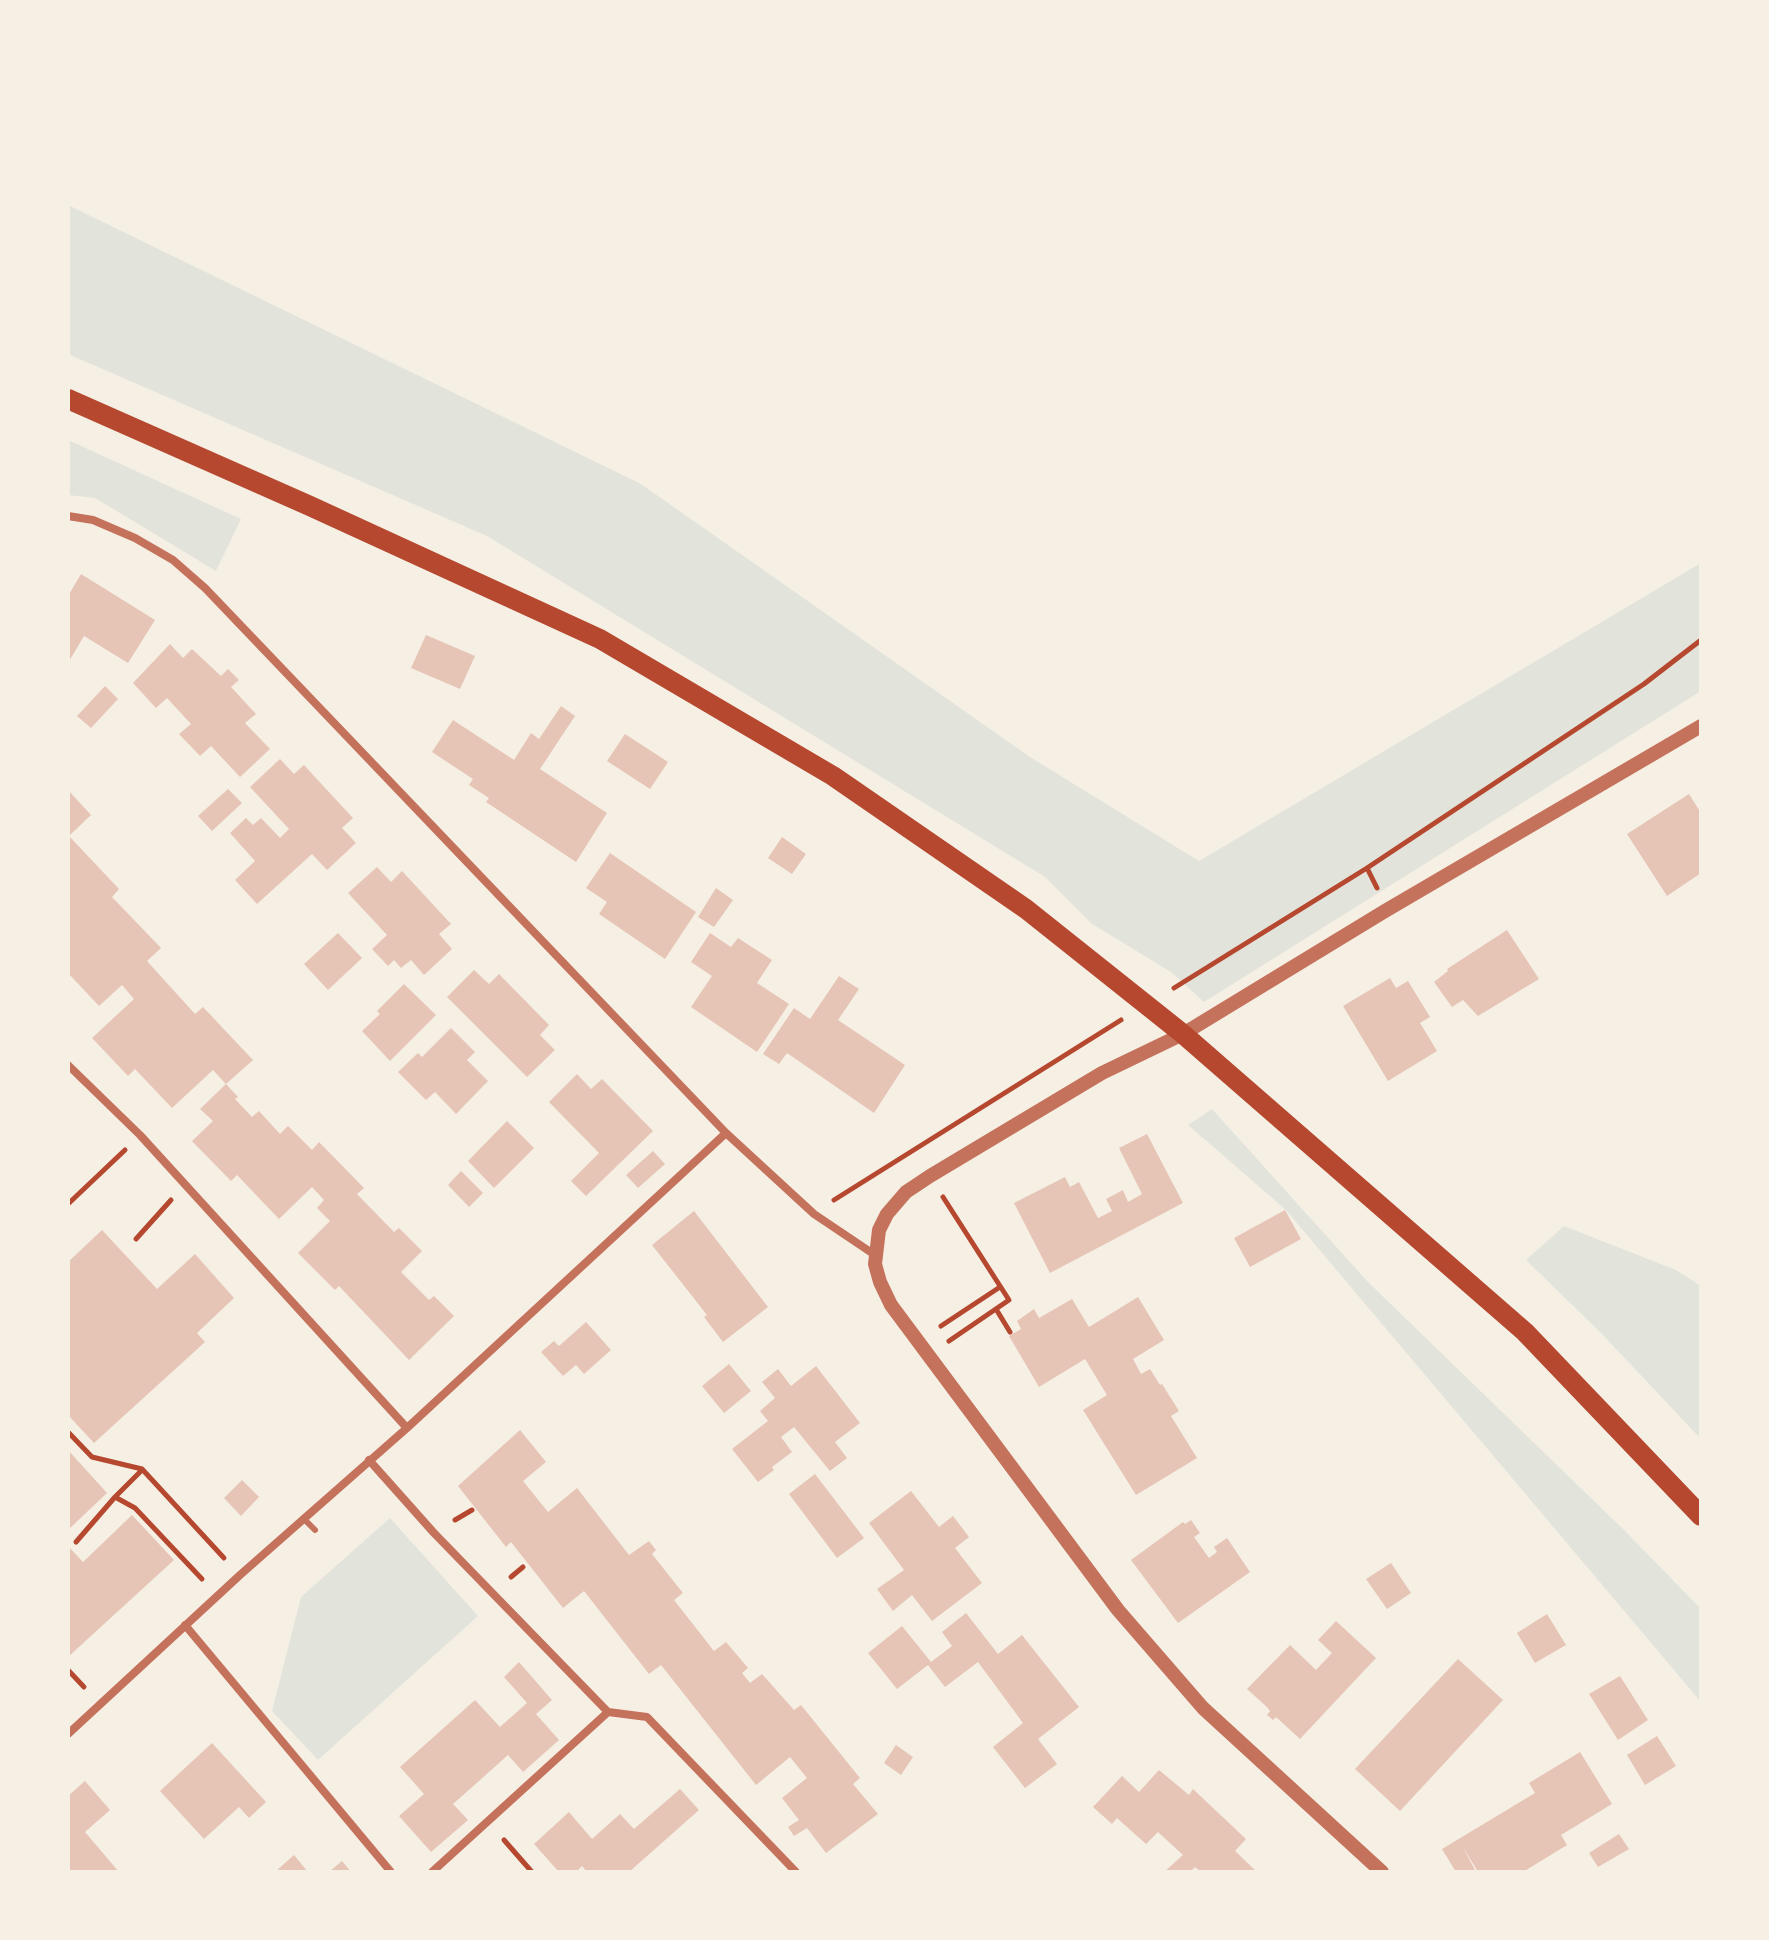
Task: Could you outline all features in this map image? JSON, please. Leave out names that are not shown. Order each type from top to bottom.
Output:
[{"type":"main road","points":[[68,399],[600,639],[833,776],[1026,909],[1183,1034],[1525,1332],[1701,1516]]},
{"type":"street","points":[[68,516],[93,520],[135,538],[173,560],[205,588],[726,1133],[814,1214],[875,1255]]},
{"type":"street","points":[[1382,1872],[1203,1708],[1118,1610],[885,1294],[877,1273],[875,1255],[879,1230],[887,1214],[906,1192],[930,1176],[1102,1073],[1183,1034],[1701,726]]},
{"type":"street","points":[[68,1065],[140,1135],[407,1428]]},
{"type":"street","points":[[68,1734],[240,1575],[407,1428],[726,1133]]},
{"type":"street","points":[[369,1460],[443,1543],[608,1712],[647,1717],[796,1872]]},
{"type":"street","points":[[185,1625],[391,1872]]},
{"type":"street","points":[[432,1872],[608,1712]]},
{"type":"lane","points":[[304,1519],[315,1530]]},
{"type":"path","points":[[1166,992],[1367,868],[1644,684],[1701,640]]},
{"type":"path","points":[[859,1183],[1126,1017]]},
{"type":"path","points":[[68,1204],[140,1135]]},
{"type":"path","points":[[930,1176],[1009,1300],[977,1321]]},
{"type":"path","points":[[136,1239],[184,1184]]},
{"type":"path","points":[[918,1341],[1000,1287]]},
{"type":"path","points":[[996,1309],[1010,1332]]},
{"type":"path","points":[[68,1432],[92,1457],[142,1469],[240,1575]]},
{"type":"path","points":[[76,1542],[142,1469]]},
{"type":"path","points":[[115,1497],[135,1508],[203,1581],[229,1564]]},
{"type":"path","points":[[488,1822],[532,1872]]},
{"type":"shaded area","points":[[68,205],[641,484],[1030,757],[1199,861],[1701,563],[1701,691],[1204,1002],[1171,972],[1092,924],[1045,877],[487,536],[68,354]]},
{"type":"shaded area","points":[[68,440],[241,519],[216,571],[95,498],[68,495]]},
{"type":"shaded area","points":[[1212,1109],[1368,1282],[1625,1531],[1701,1609],[1701,1702],[1285,1209],[1188,1125]]},
{"type":"shaded area","points":[[1564,1226],[1676,1270],[1701,1286],[1701,1439],[1600,1332],[1526,1260]]},
{"type":"shaded area","points":[[390,1518],[478,1616],[318,1760],[272,1711],[301,1597]]},
{"type":"building","points":[[81,574],[155,620],[128,663],[84,636],[68,663],[68,596]]},
{"type":"building","points":[[426,635],[475,656],[460,689],[411,668]]},
{"type":"building","points":[[170,644],[183,658],[192,649],[221,676],[228,669],[239,680],[231,687],[256,714],[245,723],[270,749],[240,777],[211,746],[200,756],[179,734],[191,724],[167,698],[156,708],[133,683]]},
{"type":"building","points":[[105,686],[118,699],[91,728],[77,716]]},
{"type":"building","points":[[561,706],[575,716],[540,769],[607,813],[576,862],[486,802],[489,798],[469,785],[473,779],[432,752],[453,720],[514,760],[531,733],[539,739]]},
{"type":"building","points":[[625,734],[668,762],[650,789],[607,761]]},
{"type":"building","points":[[280,759],[294,774],[304,765],[353,818],[342,828],[356,843],[327,870],[312,854],[257,904],[235,880],[255,861],[230,833],[246,818],[253,825],[261,818],[280,838],[289,829],[250,787]]},
{"type":"building","points":[[228,789],[242,803],[212,831],[198,816]]},
{"type":"building","points":[[68,790],[91,815],[69,836],[119,889],[112,897],[161,948],[147,961],[195,1014],[203,1007],[253,1060],[226,1084],[213,1070],[172,1108],[135,1069],[128,1076],[92,1038],[134,999],[122,985],[99,1006],[68,973]]},
{"type":"building","points":[[1689,794],[1701,813],[1701,873],[1667,896],[1627,834]]},
{"type":"building","points":[[782,837],[806,854],[792,874],[768,858]]},
{"type":"building","points":[[610,853],[696,912],[665,959],[599,914],[607,902],[586,888]]},
{"type":"building","points":[[377,867],[391,882],[402,871],[451,924],[439,934],[452,949],[424,975],[411,960],[401,968],[394,960],[388,966],[372,949],[387,935],[348,893]]},
{"type":"building","points":[[716,888],[733,900],[714,927],[698,917]]},
{"type":"building","points":[[1507,930],[1539,979],[1478,1016],[1463,1000],[1452,1007],[1434,982],[1447,969]]},
{"type":"building","points":[[338,933],[362,958],[328,990],[304,964]]},
{"type":"building","points":[[710,933],[731,947],[738,938],[772,960],[757,983],[789,1004],[757,1052],[691,1007],[712,976],[691,962]]},
{"type":"building","points":[[474,970],[489,984],[499,974],[549,1025],[540,1035],[555,1050],[527,1077],[447,997]]},
{"type":"building","points":[[839,976],[859,989],[838,1020],[905,1065],[874,1113],[787,1053],[779,1064],[763,1054],[794,1008],[810,1019]]},
{"type":"building","points":[[1390,978],[1396,988],[1408,981],[1430,1017],[1420,1023],[1437,1051],[1388,1081],[1343,1006]]},
{"type":"building","points":[[404,984],[436,1015],[390,1061],[362,1031]]},
{"type":"building","points":[[451,1028],[475,1052],[467,1060],[488,1081],[456,1114],[435,1092],[426,1100],[398,1072],[418,1053],[422,1057]]},
{"type":"building","points":[[577,1074],[591,1089],[602,1079],[653,1131],[586,1196],[571,1181],[599,1153],[549,1102]]},
{"type":"building","points":[[226,1084],[252,1117],[259,1111],[280,1134],[288,1126],[312,1150],[319,1142],[364,1188],[357,1194],[394,1232],[399,1228],[422,1251],[401,1272],[429,1300],[434,1296],[454,1316],[409,1360],[339,1286],[335,1290],[298,1253],[330,1221],[317,1208],[324,1200],[312,1187],[279,1219],[237,1175],[231,1181],[192,1141],[213,1121],[200,1109]]},
{"type":"building","points":[[507,1121],[534,1148],[494,1188],[468,1161]]},
{"type":"building","points":[[1147,1134],[1183,1203],[1050,1273],[1014,1203],[1065,1177],[1070,1187],[1079,1182],[1098,1218],[1112,1211],[1106,1199],[1123,1190],[1128,1202],[1142,1194],[1119,1148]]},
{"type":"building","points":[[653,1151],[665,1164],[638,1188],[626,1175]]},
{"type":"building","points":[[461,1171],[483,1193],[469,1207],[448,1185]]},
{"type":"building","points":[[1285,1210],[1301,1239],[1250,1267],[1234,1238]]},
{"type":"building","points":[[694,1211],[768,1307],[723,1342],[704,1317],[707,1315],[652,1245]]},
{"type":"building","points":[[102,1230],[157,1289],[195,1254],[234,1298],[197,1333],[205,1342],[94,1443],[68,1415],[68,1262]]},
{"type":"building","points":[[1138,1297],[1164,1340],[1133,1359],[1141,1374],[1150,1369],[1162,1384],[1179,1411],[1171,1416],[1197,1458],[1136,1495],[1083,1410],[1107,1395],[1085,1359],[1039,1387],[1009,1336],[1021,1329],[1017,1321],[1034,1309],[1039,1318],[1072,1299],[1089,1327]]},
{"type":"building","points":[[586,1322],[611,1350],[584,1374],[576,1365],[563,1376],[541,1352],[554,1341],[559,1346]]},
{"type":"building","points":[[729,1364],[751,1391],[724,1413],[702,1386]]},
{"type":"building","points":[[816,1366],[860,1423],[835,1442],[847,1458],[830,1471],[794,1427],[781,1437],[792,1452],[758,1482],[732,1449],[768,1421],[760,1411],[775,1398],[762,1382],[778,1369],[791,1386]]},
{"type":"building","points":[[520,1430],[546,1462],[523,1481],[548,1512],[577,1488],[629,1555],[649,1541],[656,1550],[652,1554],[683,1593],[674,1600],[714,1651],[726,1642],[748,1668],[742,1673],[750,1683],[762,1674],[794,1710],[801,1705],[860,1778],[853,1784],[878,1814],[826,1853],[807,1828],[794,1836],[788,1827],[799,1820],[782,1798],[807,1778],[790,1757],[756,1785],[661,1665],[649,1674],[584,1591],[563,1608],[511,1542],[506,1547],[458,1486]]},
{"type":"building","points":[[68,1450],[107,1493],[68,1530]]},
{"type":"building","points":[[815,1474],[864,1538],[837,1558],[789,1494]]},
{"type":"building","points":[[242,1480],[259,1497],[241,1516],[224,1498]]},
{"type":"building","points":[[911,1491],[939,1527],[953,1516],[969,1537],[955,1548],[982,1583],[932,1621],[912,1595],[893,1611],[877,1589],[904,1570],[869,1523]]},
{"type":"building","points":[[132,1515],[174,1560],[68,1657],[68,1546],[83,1562]]},
{"type":"building","points":[[1191,1520],[1200,1533],[1194,1537],[1209,1558],[1217,1552],[1214,1547],[1227,1538],[1250,1572],[1178,1623],[1131,1560],[1183,1522],[1185,1524]]},
{"type":"building","points":[[1391,1563],[1411,1593],[1387,1609],[1366,1579]]},
{"type":"building","points":[[966,1613],[998,1654],[1022,1635],[1079,1707],[1038,1739],[1057,1764],[1025,1788],[993,1747],[1023,1723],[978,1662],[945,1687],[928,1665],[897,1689],[868,1653],[902,1626],[931,1662],[952,1646],[942,1632]]},
{"type":"building","points":[[1547,1614],[1566,1645],[1535,1663],[1517,1633]]},
{"type":"building","points":[[1336,1621],[1376,1658],[1300,1739],[1276,1717],[1273,1720],[1267,1715],[1270,1711],[1267,1707],[1247,1689],[1290,1645],[1316,1670],[1332,1653],[1318,1640]]},
{"type":"building","points":[[1458,1659],[1503,1700],[1400,1811],[1355,1769]]},
{"type":"building","points":[[519,1662],[552,1700],[536,1714],[559,1740],[523,1772],[508,1755],[453,1804],[468,1820],[431,1852],[399,1816],[424,1794],[400,1767],[475,1700],[500,1727],[527,1703],[504,1677]]},
{"type":"building","points":[[1620,1676],[1648,1720],[1618,1740],[1589,1694]]},
{"type":"building","points":[[1657,1736],[1676,1766],[1645,1785],[1627,1755]]},
{"type":"building","points":[[212,1743],[266,1802],[249,1818],[239,1807],[204,1839],[160,1791]]},
{"type":"building","points":[[896,1745],[913,1757],[901,1775],[884,1763]]},
{"type":"building","points":[[1580,1752],[1612,1804],[1561,1835],[1567,1845],[1523,1872],[1478,1872],[1463,1847],[1476,1872],[1456,1872],[1442,1849],[1535,1793],[1529,1783]]},
{"type":"building","points":[[1159,1770],[1189,1795],[1193,1789],[1246,1839],[1235,1851],[1257,1872],[1201,1872],[1195,1867],[1190,1872],[1164,1872],[1183,1855],[1158,1832],[1146,1844],[1117,1818],[1112,1824],[1093,1807],[1122,1776],[1139,1792]]},
{"type":"building","points":[[85,1781],[110,1810],[85,1832],[119,1872],[68,1872],[68,1796]]},
{"type":"building","points":[[680,1789],[699,1810],[629,1872],[587,1872],[582,1866],[576,1872],[559,1872],[534,1844],[569,1812],[592,1839],[620,1814],[634,1829]]},
{"type":"building","points":[[1619,1834],[1629,1849],[1598,1867],[1589,1853]]},
{"type":"building","points":[[294,1855],[308,1872],[275,1872]]},
{"type":"building","points":[[342,1861],[351,1872],[329,1872]]}]
